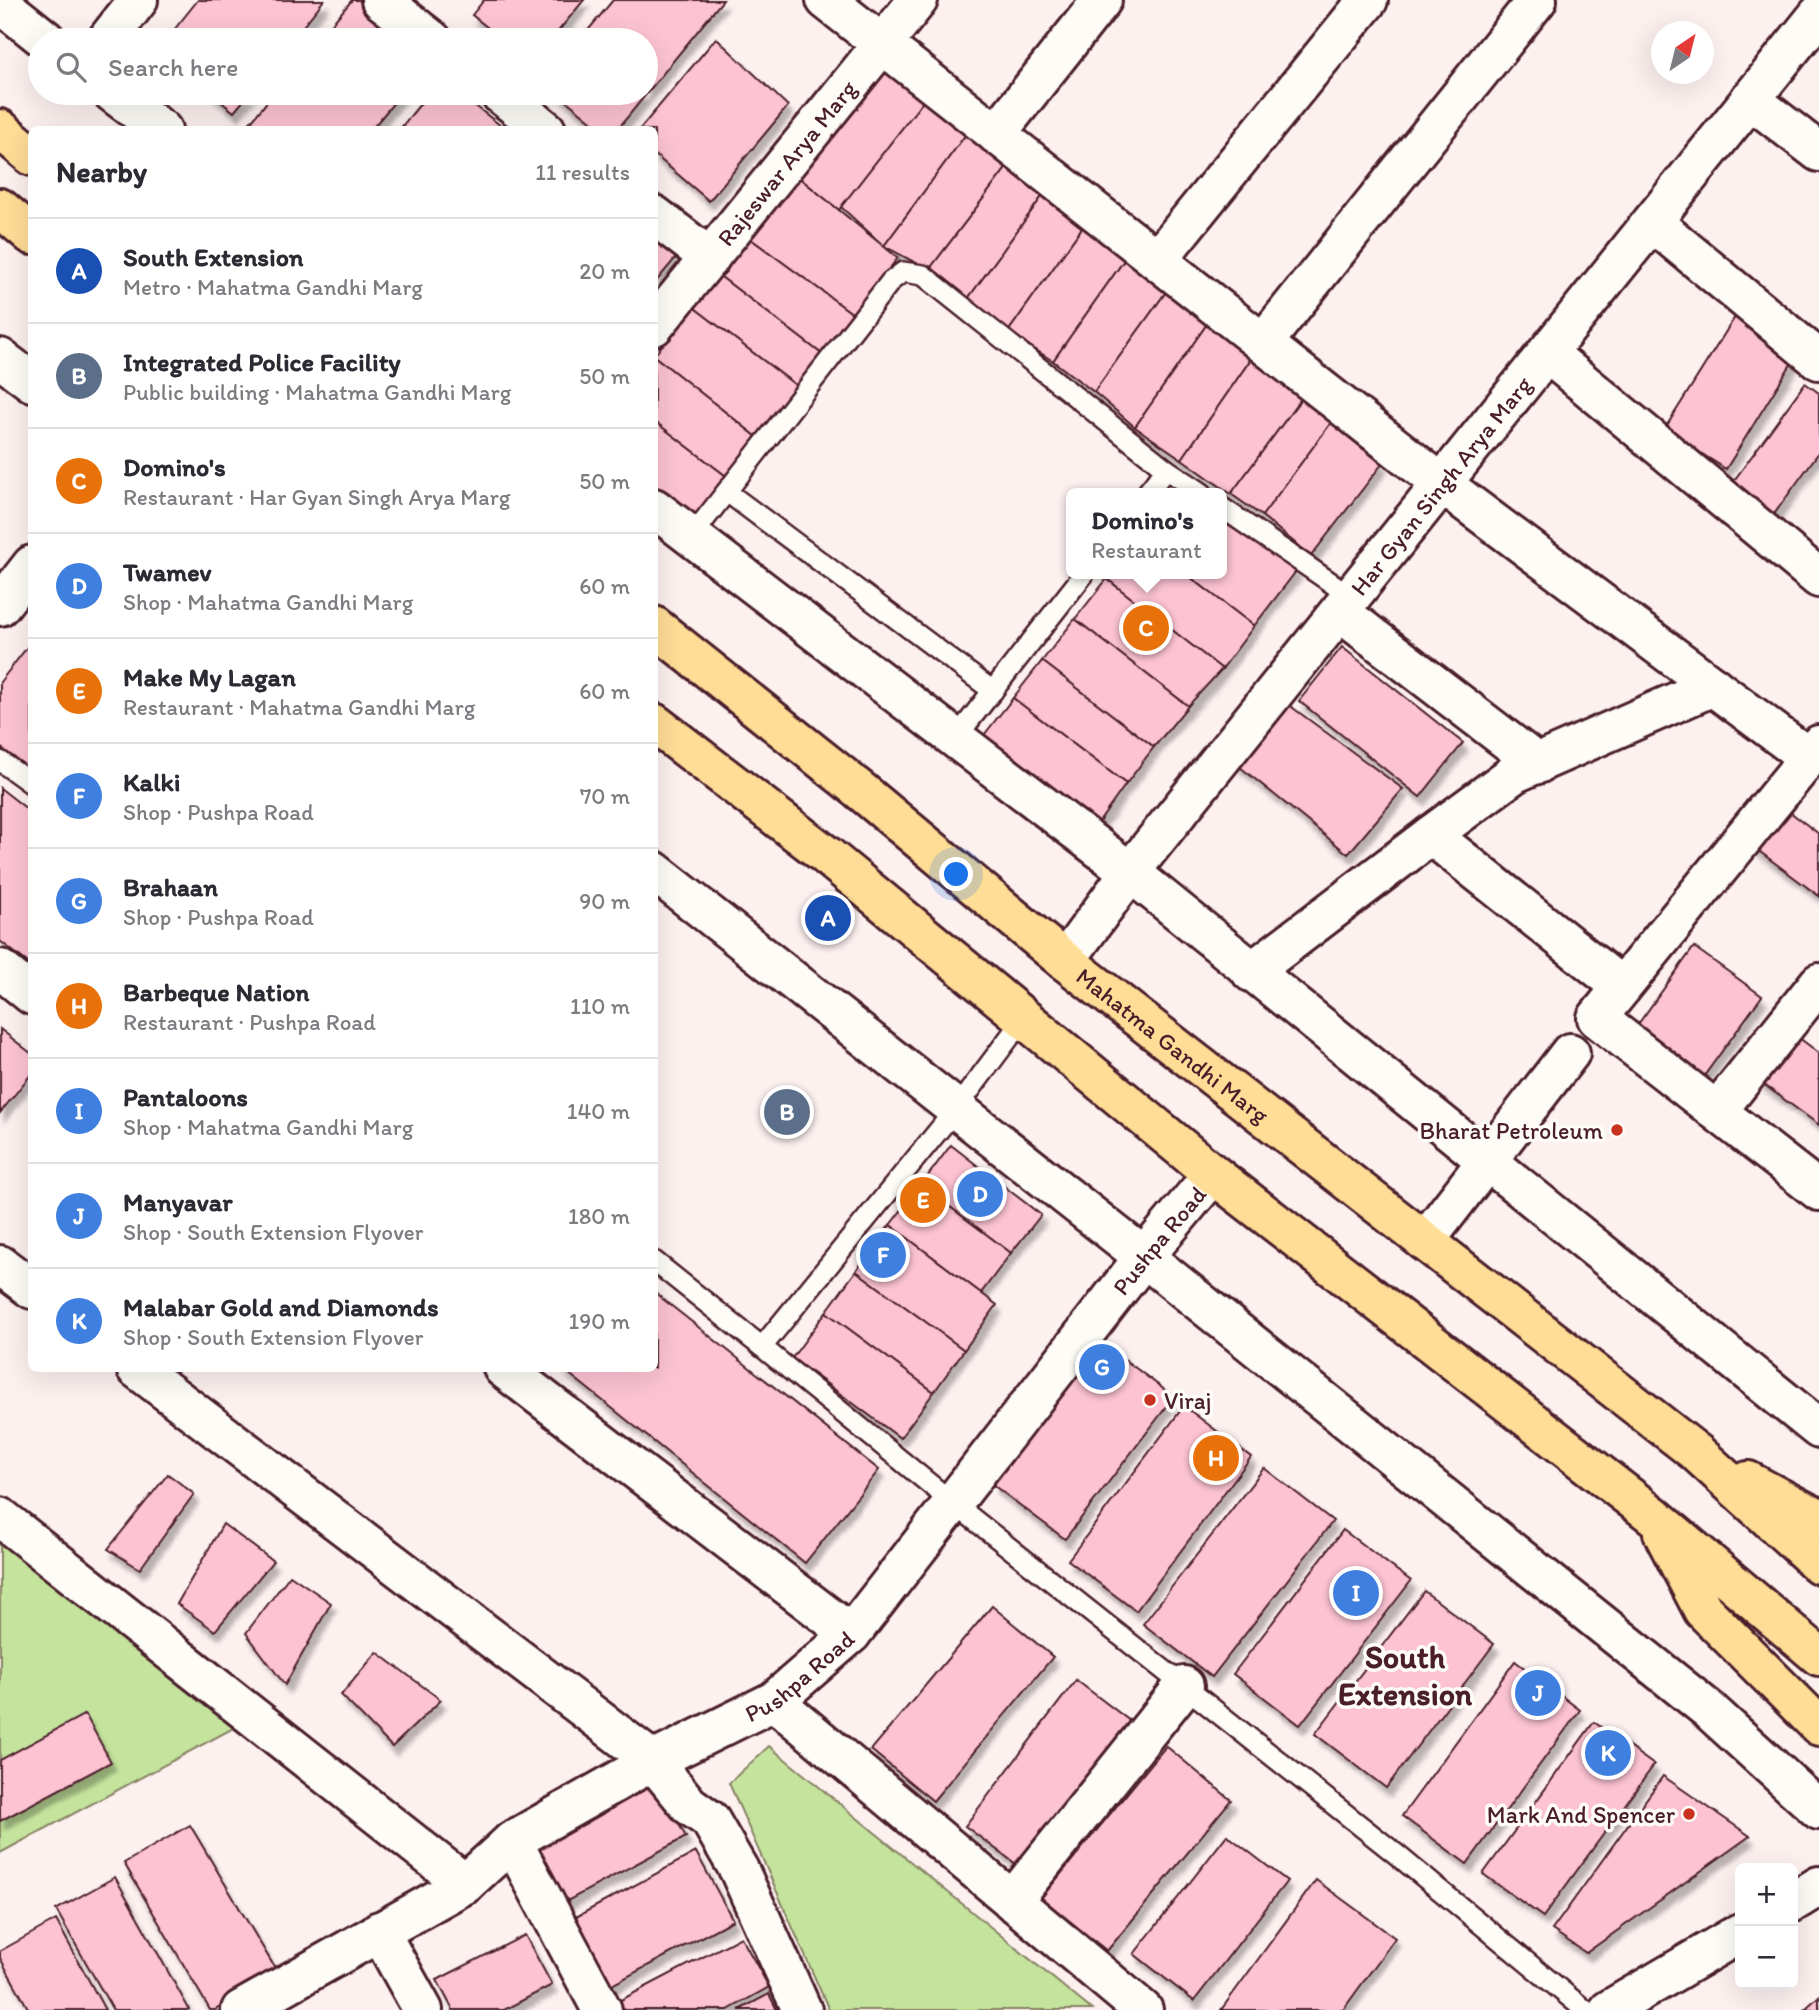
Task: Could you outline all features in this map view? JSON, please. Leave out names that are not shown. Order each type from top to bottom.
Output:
[{"type":"main road","points":[[0,129],[28,153]]},
{"type":"main road","points":[[0,208],[28,232]]},
{"type":"main road","name":"Mahatma Gandhi Marg","points":[[658,629],[861,791],[1066,961],[1697,1453]]},
{"type":"main road","points":[[658,726],[826,855],[1213,1174],[1654,1516],[1819,1656]]},
{"type":"main road","points":[[1697,1453],[1819,1519]]},
{"type":"main road","points":[[1697,1453],[1819,1564]]},
{"type":"main road","points":[[1654,1516],[1703,1610],[1819,1726]]},
{"type":"street","points":[[116,28],[138,0]]},
{"type":"street","points":[[381,0],[417,28]]},
{"type":"street","points":[[826,0],[1442,484],[1713,686],[1814,752],[1597,1018],[1817,1186]]},
{"type":"street","name":"Rajeswar Arya Marg","points":[[658,321],[918,0]]},
{"type":"street","points":[[996,134],[1102,0]]},
{"type":"street","points":[[1157,260],[1368,0]]},
{"type":"street","points":[[1263,343],[1537,0]]},
{"type":"street","points":[[0,3],[31,28]]},
{"type":"street","name":"Har Gyan Singh Arya Marg","points":[[1066,961],[1130,872],[1819,14]]},
{"type":"street","points":[[1751,99],[1819,152]]},
{"type":"street","points":[[129,105],[157,126]]},
{"type":"street","points":[[514,105],[541,126]]},
{"type":"street","points":[[658,218],[710,258]]},
{"type":"street","points":[[1652,222],[1819,360]]},
{"type":"street","points":[[1547,353],[1819,578]]},
{"type":"street","points":[[0,358],[28,379]]},
{"type":"street","points":[[658,511],[1130,872],[1819,1429]]},
{"type":"street","points":[[0,606],[28,570]]},
{"type":"street","points":[[1346,604],[1538,764]]},
{"type":"street","points":[[1251,972],[1515,773],[1713,686]]},
{"type":"street","points":[[1430,835],[1622,986]]},
{"type":"street","points":[[658,874],[1144,1257],[1709,1710],[1819,1810]]},
{"type":"street","points":[[0,969],[28,992]]},
{"type":"street","points":[[1717,1111],[1819,983]]},
{"type":"street","points":[[1425,1241],[1570,1054]]},
{"type":"street","name":"Pushpa Road","points":[[241,2010],[465,1884],[512,1841],[653,1761],[774,1701],[851,1634],[1144,1257],[1213,1174]]},
{"type":"street","points":[[0,1265],[28,1286]]},
{"type":"street","points":[[141,1372],[653,1761],[689,1805],[710,1820],[739,1870],[802,2010]]},
{"type":"street","points":[[508,1372],[851,1634]]},
{"type":"street","points":[[0,1517],[465,1884]]},
{"type":"street","points":[[1012,1900],[1184,1686]]},
{"type":"street","points":[[774,1701],[1143,2010]]},
{"type":"street","points":[[512,1841],[602,2010]]},
{"type":"street","points":[[1798,1899],[1819,1886]]},
{"type":"street","points":[[379,1931],[423,2010]]},
{"type":"street","points":[[1610,2009],[1735,1936]]},
{"type":"lane","points":[[691,537],[891,281],[903,272],[923,275],[1166,469],[1194,488]]},
{"type":"lane","points":[[1151,488],[1166,469]]},
{"type":"lane","points":[[727,492],[993,691]]},
{"type":"lane","points":[[1227,512],[1346,604]]},
{"type":"lane","points":[[955,739],[1080,579]]},
{"type":"lane","points":[[0,761],[28,781]]},
{"type":"lane","points":[[762,1347],[956,1108],[1024,1018]]},
{"type":"lane","points":[[658,1264],[953,1503],[1396,1854],[1610,2009]]},
{"type":"green space","points":[[0,1539],[241,1724],[0,1853]]},
{"type":"green space","points":[[769,1746],[1092,2010],[829,2010],[729,1783]]},
{"type":"building","points":[[198,0],[324,0],[302,28],[176,28]]},
{"type":"building","points":[[352,0],[373,0],[407,28],[328,28]]},
{"type":"building","points":[[484,0],[584,0],[561,28],[488,28],[472,15]]},
{"type":"building","points":[[613,0],[723,0],[658,80],[658,28],[590,28]]},
{"type":"building","points":[[716,38],[788,106],[709,201],[658,157],[658,126],[642,126]]},
{"type":"building","points":[[887,69],[925,99],[839,210],[797,176]]},
{"type":"building","points":[[925,99],[967,133],[884,246],[841,207]]},
{"type":"building","points":[[225,105],[240,105],[234,112]]},
{"type":"building","points":[[264,105],[392,105],[374,126],[247,126]]},
{"type":"building","points":[[419,105],[474,105],[501,126],[402,126]]},
{"type":"building","points":[[572,105],[637,105],[620,126],[597,126]]},
{"type":"building","points":[[967,133],[1008,166],[929,270],[884,246]]},
{"type":"building","points":[[1008,166],[1044,194],[967,300],[929,270]]},
{"type":"building","points":[[797,176],[898,258],[853,314],[748,237]]},
{"type":"building","points":[[1044,194],[1084,225],[1008,332],[967,300]]},
{"type":"building","points":[[1084,225],[1125,259],[1053,361],[1008,332]]},
{"type":"building","points":[[658,237],[679,254],[658,279]]},
{"type":"building","points":[[748,237],[853,314],[823,355],[717,274]]},
{"type":"building","points":[[1125,259],[1166,292],[1094,392],[1053,361]]},
{"type":"building","points":[[717,274],[823,355],[798,387],[692,306]]},
{"type":"building","points":[[1166,292],[1207,324],[1135,427],[1094,392]]},
{"type":"building","points":[[692,306],[798,387],[757,437],[658,359],[658,351]]},
{"type":"building","points":[[1735,317],[1796,356],[1726,469],[1664,430]]},
{"type":"building","points":[[1207,324],[1251,359],[1182,459],[1135,427]]},
{"type":"building","points":[[658,359],[757,437],[726,476],[658,424]]},
{"type":"building","points":[[1251,359],[1301,399],[1231,494],[1227,488],[1223,488],[1182,459]]},
{"type":"building","points":[[1805,383],[1819,393],[1819,452],[1772,517],[1730,486]]},
{"type":"building","points":[[1301,399],[1331,423],[1262,516],[1231,494]]},
{"type":"building","points":[[1331,423],[1382,464],[1311,556],[1262,516]]},
{"type":"building","points":[[658,424],[726,476],[693,519],[658,492]]},
{"type":"building","points":[[1227,521],[1297,570],[1254,626],[1193,579],[1227,579]]},
{"type":"building","points":[[1107,579],[1193,579],[1254,626],[1222,669]]},
{"type":"building","points":[[1107,579],[1222,669],[1188,706],[1075,619]]},
{"type":"building","points":[[1075,619],[1188,706],[1154,747],[1042,661]]},
{"type":"building","points":[[28,646],[28,768],[0,747],[0,682]]},
{"type":"building","points":[[1342,647],[1463,743],[1420,797],[1299,701]]},
{"type":"building","points":[[1042,661],[1154,747],[1126,784],[1013,698]]},
{"type":"building","points":[[1013,698],[1126,784],[1094,829],[977,744]]},
{"type":"building","points":[[1289,705],[1403,789],[1348,854],[1235,763]]},
{"type":"building","points":[[0,788],[28,810],[28,963],[0,941]]},
{"type":"building","points":[[1782,806],[1819,834],[1819,896],[1752,846]]},
{"type":"building","points":[[1694,947],[1762,996],[1696,1087],[1628,1038]]},
{"type":"building","points":[[0,1029],[28,1051],[28,1078],[0,1113]]},
{"type":"building","points":[[1794,1034],[1819,1053],[1819,1125],[1759,1081]]},
{"type":"building","points":[[951,1145],[1041,1215],[1011,1253],[921,1185]]},
{"type":"building","points":[[921,1185],[1011,1253],[981,1293],[890,1225]]},
{"type":"building","points":[[890,1225],[997,1305],[964,1350],[856,1271]]},
{"type":"building","points":[[856,1271],[964,1350],[934,1392],[826,1312]]},
{"type":"building","points":[[658,1295],[879,1470],[805,1563],[567,1372],[658,1372]]},
{"type":"building","points":[[826,1312],[934,1392],[900,1438],[792,1358]]},
{"type":"building","points":[[1101,1342],[1174,1397],[1065,1539],[993,1485]]},
{"type":"building","points":[[1184,1406],[1251,1457],[1136,1611],[1068,1560]]},
{"type":"building","points":[[1264,1468],[1333,1521],[1212,1677],[1143,1624]]},
{"type":"building","points":[[168,1474],[194,1494],[140,1569],[108,1549]]},
{"type":"building","points":[[223,1524],[273,1561],[215,1631],[177,1604]]},
{"type":"building","points":[[1343,1530],[1411,1581],[1300,1725],[1233,1674]]},
{"type":"building","points":[[290,1575],[331,1603],[285,1685],[246,1633]]},
{"type":"building","points":[[1424,1591],[1494,1644],[1386,1788],[1315,1734]]},
{"type":"building","points":[[992,1606],[1053,1657],[933,1801],[871,1750]]},
{"type":"building","points":[[377,1652],[441,1700],[392,1747],[341,1695]]},
{"type":"building","points":[[1515,1661],[1580,1710],[1467,1864],[1402,1816]]},
{"type":"building","points":[[1076,1680],[1135,1725],[1024,1870],[965,1826]]},
{"type":"building","points":[[85,1714],[111,1762],[0,1821],[0,1760]]},
{"type":"building","points":[[1594,1722],[1654,1765],[1543,1917],[1483,1874]]},
{"type":"building","points":[[1166,1746],[1231,1800],[1107,1951],[1041,1898]]},
{"type":"building","points":[[1663,1776],[1750,1836],[1586,1953],[1552,1930]]},
{"type":"building","points":[[654,1778],[686,1837],[558,1906],[526,1846]]},
{"type":"building","points":[[190,1825],[278,1973],[215,2010],[210,2010],[124,1863]]},
{"type":"building","points":[[1227,1835],[1287,1881],[1194,2001],[1134,1954]]},
{"type":"building","points":[[696,1852],[733,1920],[599,1992],[563,1924]]},
{"type":"building","points":[[115,1877],[189,2009],[113,2010],[56,1910]]},
{"type":"building","points":[[1316,1880],[1395,1938],[1343,2010],[1221,2010]]},
{"type":"building","points":[[56,1920],[105,2010],[29,2010],[0,1958],[0,1951]]},
{"type":"building","points":[[525,1935],[552,1985],[504,2010],[453,2010],[437,1980]]},
{"type":"building","points":[[741,1937],[769,1987],[728,2010],[621,2010],[617,2002]]},
{"type":"building","points":[[769,1994],[777,2010],[739,2010]]},
{"type":"building","points":[[1819,1996],[1819,2010],[1804,2010]]},
{"type":"place","name":"Domino's","points":[[1146,628]]},
{"type":"place","name":"South Extension","points":[[828,918]]},
{"type":"place","name":"Integrated Police Facility","points":[[787,1112]]},
{"type":"place","name":"Bharat Petroleum","points":[[1617,1130]]},
{"type":"place","name":"Twamev","points":[[980,1194]]},
{"type":"place","name":"Make My Lagan","points":[[923,1200]]},
{"type":"place","name":"Kalki","points":[[883,1255]]},
{"type":"place","name":"Brahaan","points":[[1102,1367]]},
{"type":"place","name":"Viraj","points":[[1150,1400]]},
{"type":"place","name":"Barbeque Nation","points":[[1216,1458]]},
{"type":"place","name":"Pantaloons","points":[[1356,1593]]},
{"type":"place","name":"Manyavar","points":[[1538,1693]]},
{"type":"place","name":"Malabar Gold and Diamonds","points":[[1608,1753]]},
{"type":"place","name":"Mark And Spencer","points":[[1689,1814]]},
{"type":"district","name":"South Extension","points":[[1405,1676]]}]
